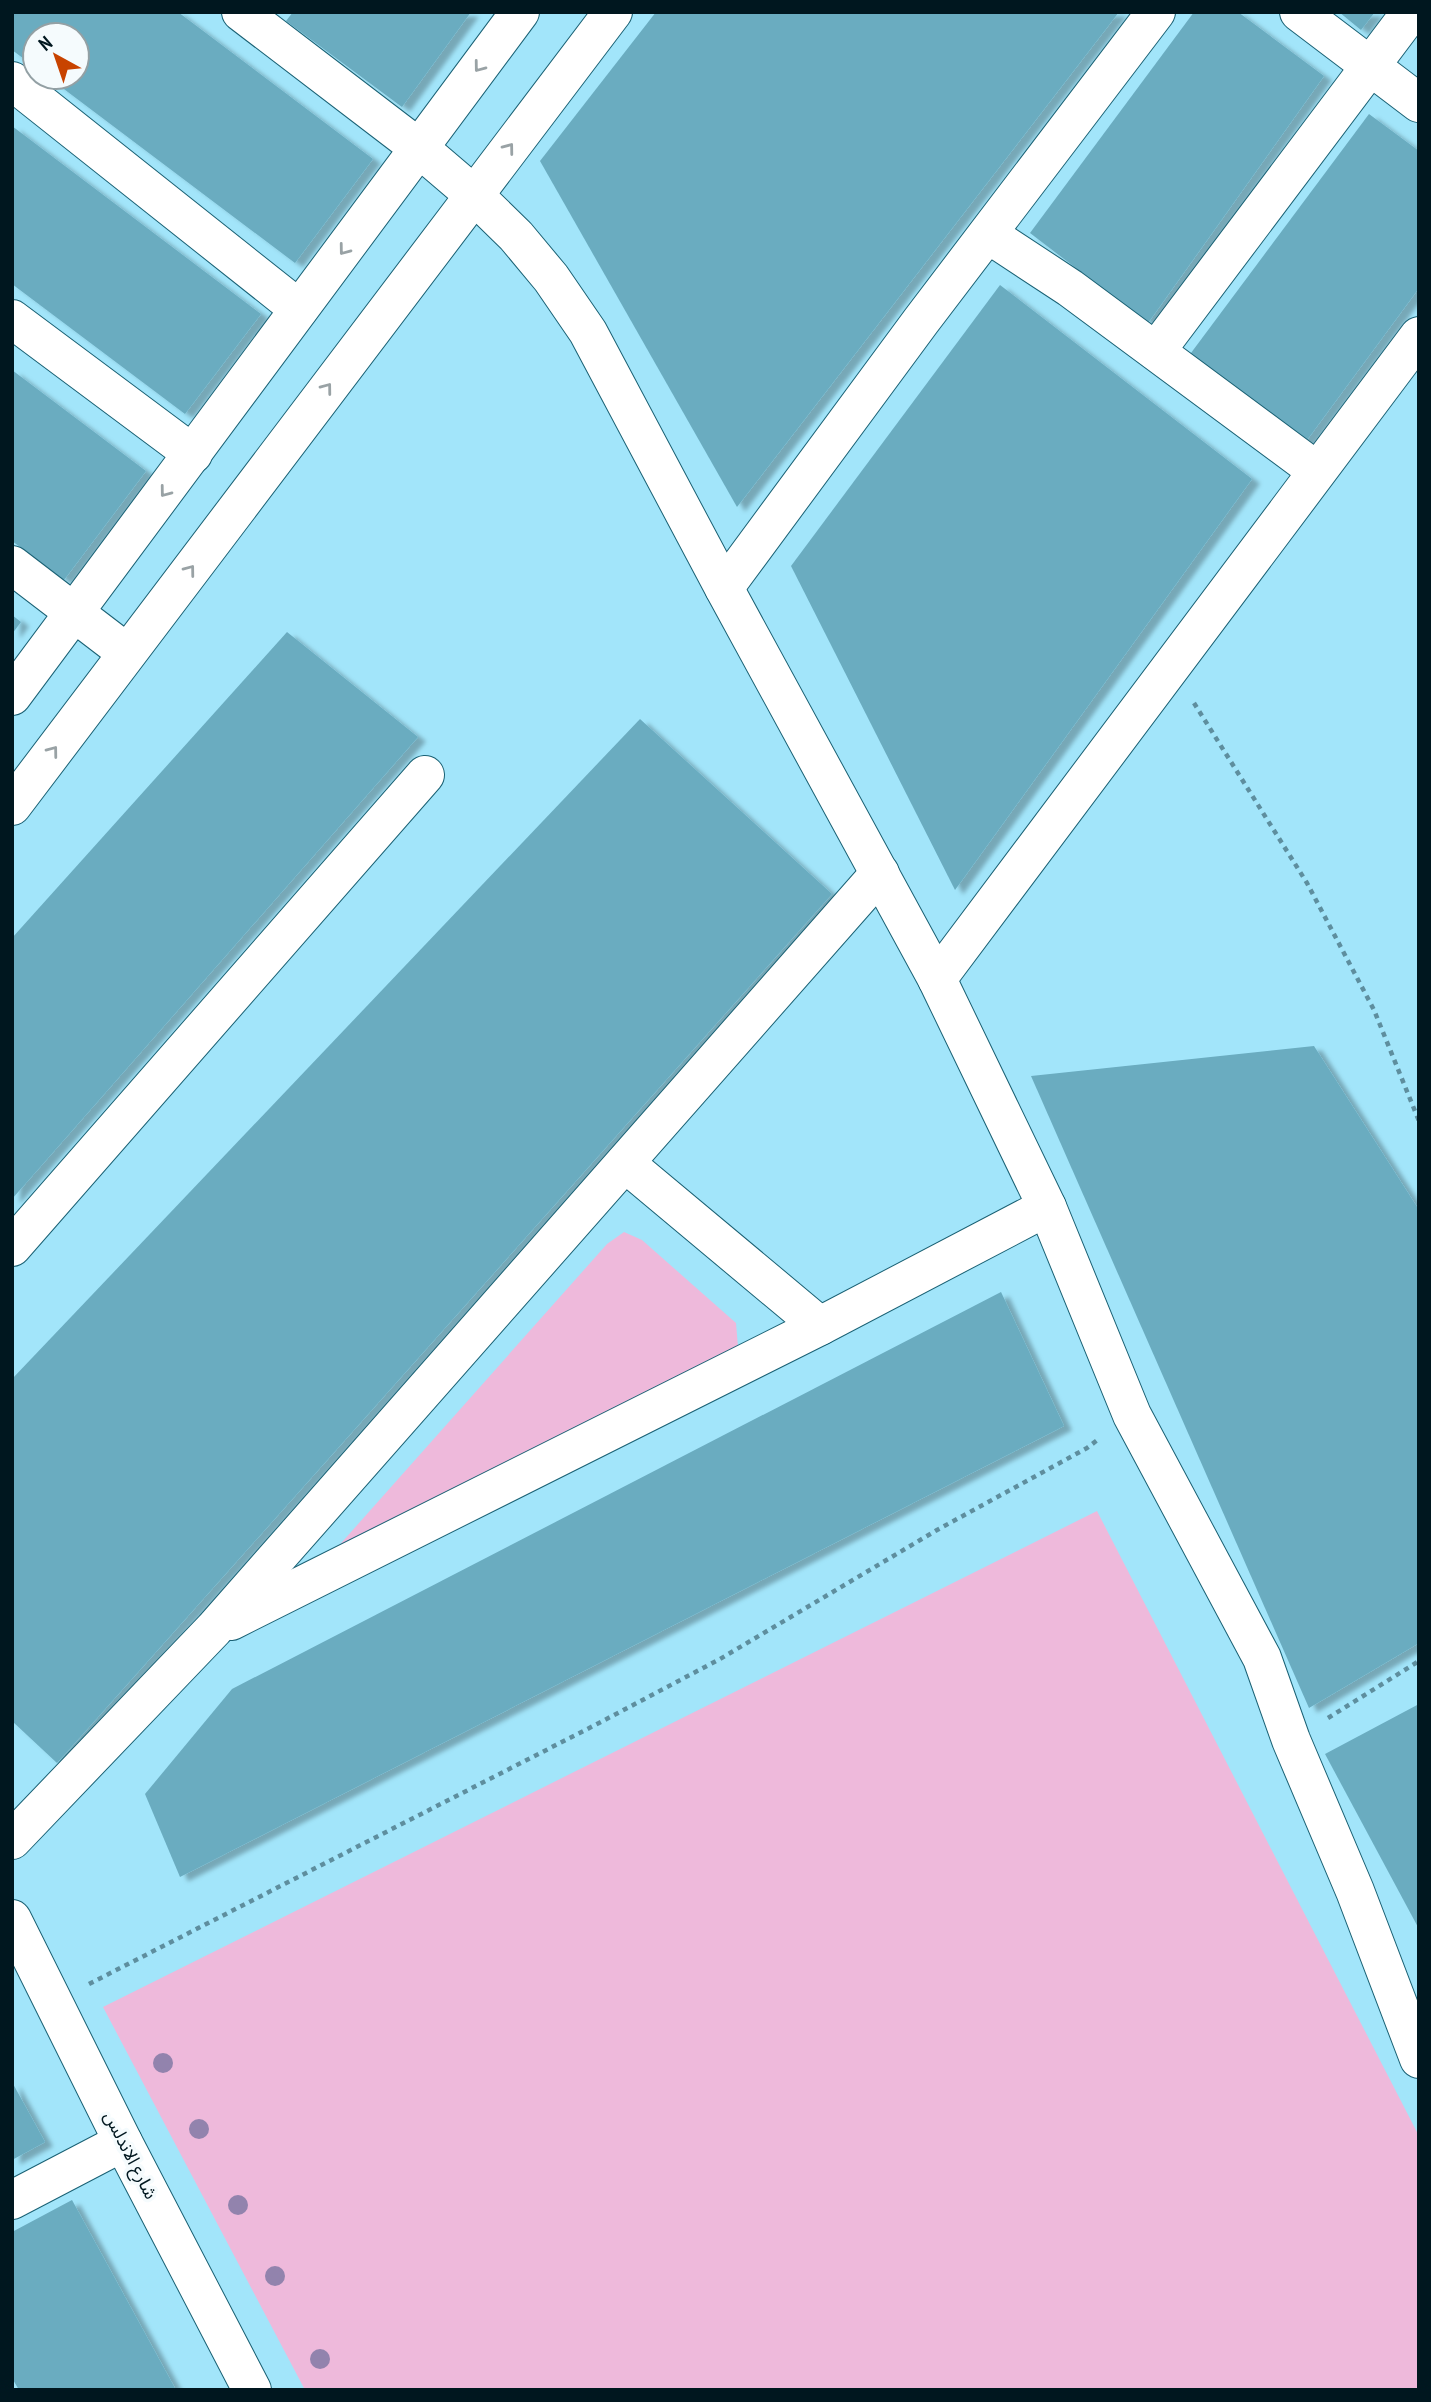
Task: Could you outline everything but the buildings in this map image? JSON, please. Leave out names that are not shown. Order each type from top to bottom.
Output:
[{"type":"street","points":[[12,696],[520,12]]},
{"type":"street","points":[[12,806],[613,12]]},
{"type":"street","points":[[724,588],[1156,12]]},
{"type":"street","points":[[1299,12],[1419,103]]},
{"type":"street","points":[[1156,351],[1411,12]]},
{"type":"street","points":[[251,15],[474,195],[534,257],[588,331],[724,588],[937,979],[1047,1208],[1132,1415],[1262,1658],[1291,1740],[1355,1891],[1419,2059]]},
{"type":"street","points":[[12,82],[299,309]]},
{"type":"street","points":[[988,234],[1070,288],[1317,471]]},
{"type":"street","points":[[12,319],[192,454]]},
{"type":"street","points":[[937,979],[1419,336]]},
{"type":"street","points":[[12,565],[127,653]]},
{"type":"street","points":[[12,1247],[425,775]]},
{"type":"street","points":[[12,1840],[214,1629],[880,873]]},
{"type":"street","points":[[625,1163],[820,1326]]},
{"type":"street","points":[[214,1629],[820,1326],[1047,1208]]},
{"type":"street","name":"شارع الاندلس","points":[[12,1919],[123,2142],[252,2390]]},
{"type":"street","points":[[12,2200],[123,2142]]},
{"type":"path","points":[[1170,665],[1307,883],[1374,1010],[1419,1121]]},
{"type":"path","points":[[55,2002],[587,1730],[720,1659],[937,1530],[1087,1448],[1132,1415]]},
{"type":"path","points":[[1291,1740],[1419,1661]]},
{"type":"shaded area","points":[[624,1232],[642,1240],[736,1323],[738,1347],[335,1550],[607,1244]]},
{"type":"shaded area","points":[[1097,1511],[1419,2136],[1419,2390],[305,2390],[103,2007]]}]
